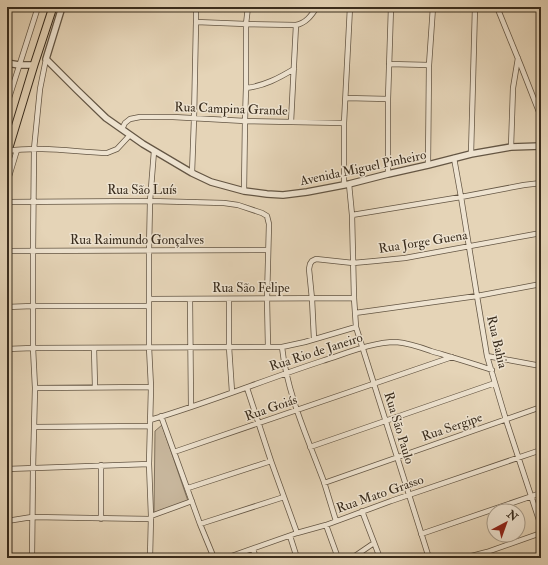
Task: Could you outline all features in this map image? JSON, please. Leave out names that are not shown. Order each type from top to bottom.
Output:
[{"type":"highway","points":[[7,153],[53,7]]},
{"type":"street","points":[[7,104],[38,7]]},
{"type":"street","points":[[62,7],[46,59],[40,89],[34,149],[33,348],[35,388],[32,468],[32,558],[150,557],[151,517],[149,464],[151,387],[149,347],[149,251],[150,201],[154,151]]},
{"type":"street","points":[[192,173],[196,7]]},
{"type":"street","points":[[244,191],[246,24],[248,7]]},
{"type":"street","points":[[196,22],[296,25],[307,20],[317,7]]},
{"type":"street","name":"Rua São Paulo","points":[[350,7],[344,123],[346,185],[352,215],[356,327],[429,558]]},
{"type":"street","points":[[388,174],[388,100],[391,7]]},
{"type":"street","points":[[428,165],[429,65],[433,7]]},
{"type":"street","points":[[471,154],[475,7]]},
{"type":"street","points":[[497,7],[541,117]]},
{"type":"street","points":[[291,122],[296,25]]},
{"type":"street","name":"Avenida Miguel Pinheiro","points":[[38,54],[46,59],[106,118],[154,151],[210,182],[244,191],[267,194],[294,194],[346,185],[471,154],[511,147],[541,146]]},
{"type":"street","points":[[511,147],[514,88],[518,58]]},
{"type":"street","points":[[7,63],[34,65]]},
{"type":"street","points":[[389,64],[429,65]]},
{"type":"street","points":[[246,88],[256,87],[294,68]]},
{"type":"street","points":[[346,98],[388,100]]},
{"type":"street","name":"Rua Campina Grande","points":[[122,129],[130,119],[136,117],[344,123]]},
{"type":"street","points":[[7,153],[17,150],[34,149],[107,153],[117,149],[130,135]]},
{"type":"street","points":[[7,183],[17,150]]},
{"type":"street","name":"Rua Bahia","points":[[454,158],[462,197],[487,356],[506,420],[541,526]]},
{"type":"street","points":[[352,215],[541,182]]},
{"type":"street","name":"Rua São Luís","points":[[7,202],[150,201],[232,204],[249,208],[267,216],[269,224],[268,250]]},
{"type":"street","name":"Rua Jorge Guena","points":[[312,299],[310,264],[316,259],[353,263],[405,258],[541,233]]},
{"type":"street","points":[[268,250],[268,347]]},
{"type":"street","name":"Rua Raimundo Gonçalves","points":[[7,251],[268,250]]},
{"type":"street","points":[[355,313],[477,296],[541,284]]},
{"type":"street","name":"Rua São Felipe","points":[[149,299],[354,298]]},
{"type":"street","points":[[190,299],[191,407]]},
{"type":"street","points":[[229,299],[228,347],[232,392]]},
{"type":"street","points":[[312,299],[314,339]]},
{"type":"street","points":[[7,307],[149,306]]},
{"type":"street","points":[[7,349],[282,347],[356,327]]},
{"type":"street","name":"Rua Rio de Janeiro","points":[[150,420],[247,388],[286,373],[380,344],[398,342],[492,370]]},
{"type":"street","points":[[282,347],[286,373],[297,410],[324,483],[336,521]]},
{"type":"street","points":[[94,348],[95,388]]},
{"type":"street","points":[[487,356],[541,366]]},
{"type":"street","name":"Rua Goiás","points":[[174,452],[452,357]]},
{"type":"street","points":[[310,447],[496,383]]},
{"type":"street","points":[[35,388],[151,387]]},
{"type":"street","points":[[247,388],[297,533]]},
{"type":"street","name":"Rua Sergipe","points":[[324,483],[541,408]]},
{"type":"street","points":[[161,416],[200,524],[214,558]]},
{"type":"street","points":[[34,427],[150,426]]},
{"type":"street","name":"Rua Mato Grasso","points":[[226,558],[541,450]]},
{"type":"street","points":[[188,488],[271,461]]},
{"type":"street","points":[[7,469],[149,464]]},
{"type":"street","points":[[101,465],[101,519]]},
{"type":"street","points":[[421,534],[541,492]]},
{"type":"street","points":[[200,524],[284,497]]},
{"type":"street","points":[[7,521],[32,518],[101,519],[151,517],[192,501]]},
{"type":"street","points":[[362,511],[380,558]]},
{"type":"street","points":[[326,524],[338,558]]},
{"type":"street","points":[[464,558],[541,533]]},
{"type":"street","points":[[290,536],[297,558]]},
{"type":"street","points":[[352,558],[374,543]]},
{"type":"street","points":[[253,549],[256,558]]},
{"type":"shaded area","points":[[162,425],[188,501],[154,513],[155,431]]}]
